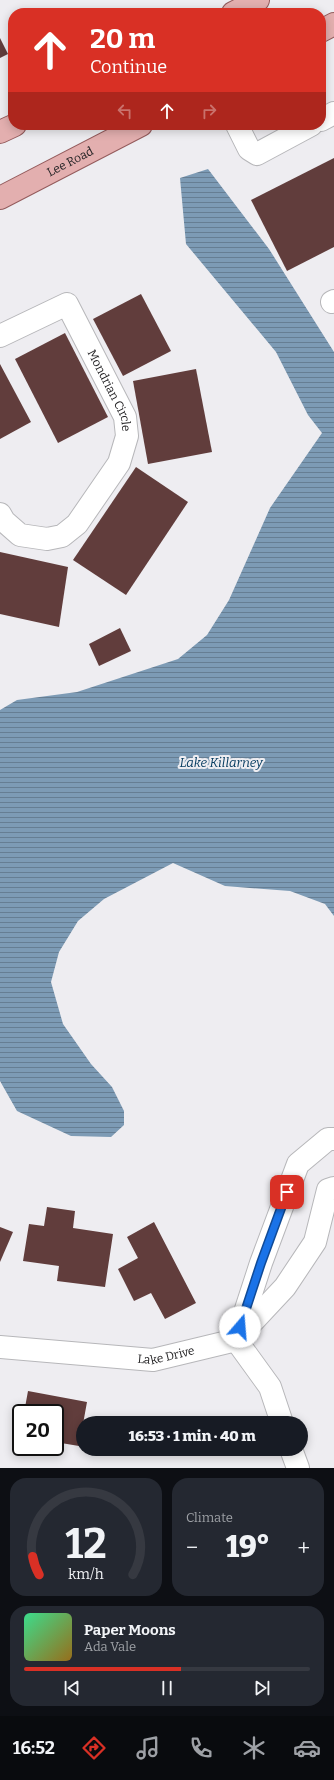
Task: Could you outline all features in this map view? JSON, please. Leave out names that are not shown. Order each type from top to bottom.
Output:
[{"type":"main road","points":[[232,8],[258,0]]},
{"type":"main road","name":"Lee Road","points":[[0,198],[131,130]]},
{"type":"street","points":[[240,130],[249,149],[257,154],[302,130]]},
{"type":"street","name":"Mondrian Circle","points":[[0,336],[67,304],[125,417],[127,436],[119,462],[77,524],[62,536],[47,539],[20,535],[4,521],[0,514]]},
{"type":"street","points":[[236,1340],[261,1263],[298,1164],[328,1139],[334,1139]]},
{"type":"street","points":[[236,1340],[285,1287],[315,1242],[328,1190],[334,1188]]},
{"type":"street","points":[[236,1340],[270,1388],[280,1416]]},
{"type":"street","name":"Lake Drive","points":[[0,1347],[153,1360],[236,1340]]},
{"type":"street","points":[[294,1456],[298,1468]]},
{"type":"water","name":"Lake Killarney","points":[[208,169],[269,249],[334,352],[334,916],[325,904],[290,891],[225,886],[173,863],[104,899],[78,921],[59,952],[51,982],[63,1024],[91,1064],[112,1087],[124,1111],[124,1125],[111,1137],[71,1136],[17,1111],[0,1081],[0,710],[17,700],[77,692],[178,659],[207,635],[229,600],[270,508],[322,433],[308,415],[276,352],[186,244],[180,178]]},
{"type":"building","points":[[0,38],[8,54],[0,58]]},
{"type":"building","points":[[334,158],[334,247],[287,271],[251,200]]},
{"type":"building","points":[[141,294],[171,351],[123,376],[93,319]]},
{"type":"building","points":[[65,333],[108,417],[58,443],[15,359]]},
{"type":"building","points":[[0,364],[31,422],[0,439]]},
{"type":"building","points":[[196,369],[212,452],[148,464],[133,381]]},
{"type":"building","points":[[136,467],[188,502],[126,595],[73,560]]},
{"type":"building","points":[[0,552],[68,567],[59,627],[0,614]]},
{"type":"building","points":[[120,628],[131,651],[99,666],[89,644]]},
{"type":"building","points":[[47,1207],[75,1211],[73,1228],[113,1234],[105,1287],[57,1281],[59,1266],[23,1261],[29,1224],[44,1226]]},
{"type":"building","points":[[154,1222],[196,1303],[165,1319],[151,1293],[134,1301],[118,1269],[138,1258],[127,1237]]},
{"type":"building","points":[[0,1227],[13,1232],[0,1262]]},
{"type":"building","points":[[28,1391],[87,1402],[84,1416],[76,1416],[76,1446],[64,1444],[64,1404],[26,1404]]},
{"type":"route","points":[[240,1327],[261,1263],[287,1192]]}]
